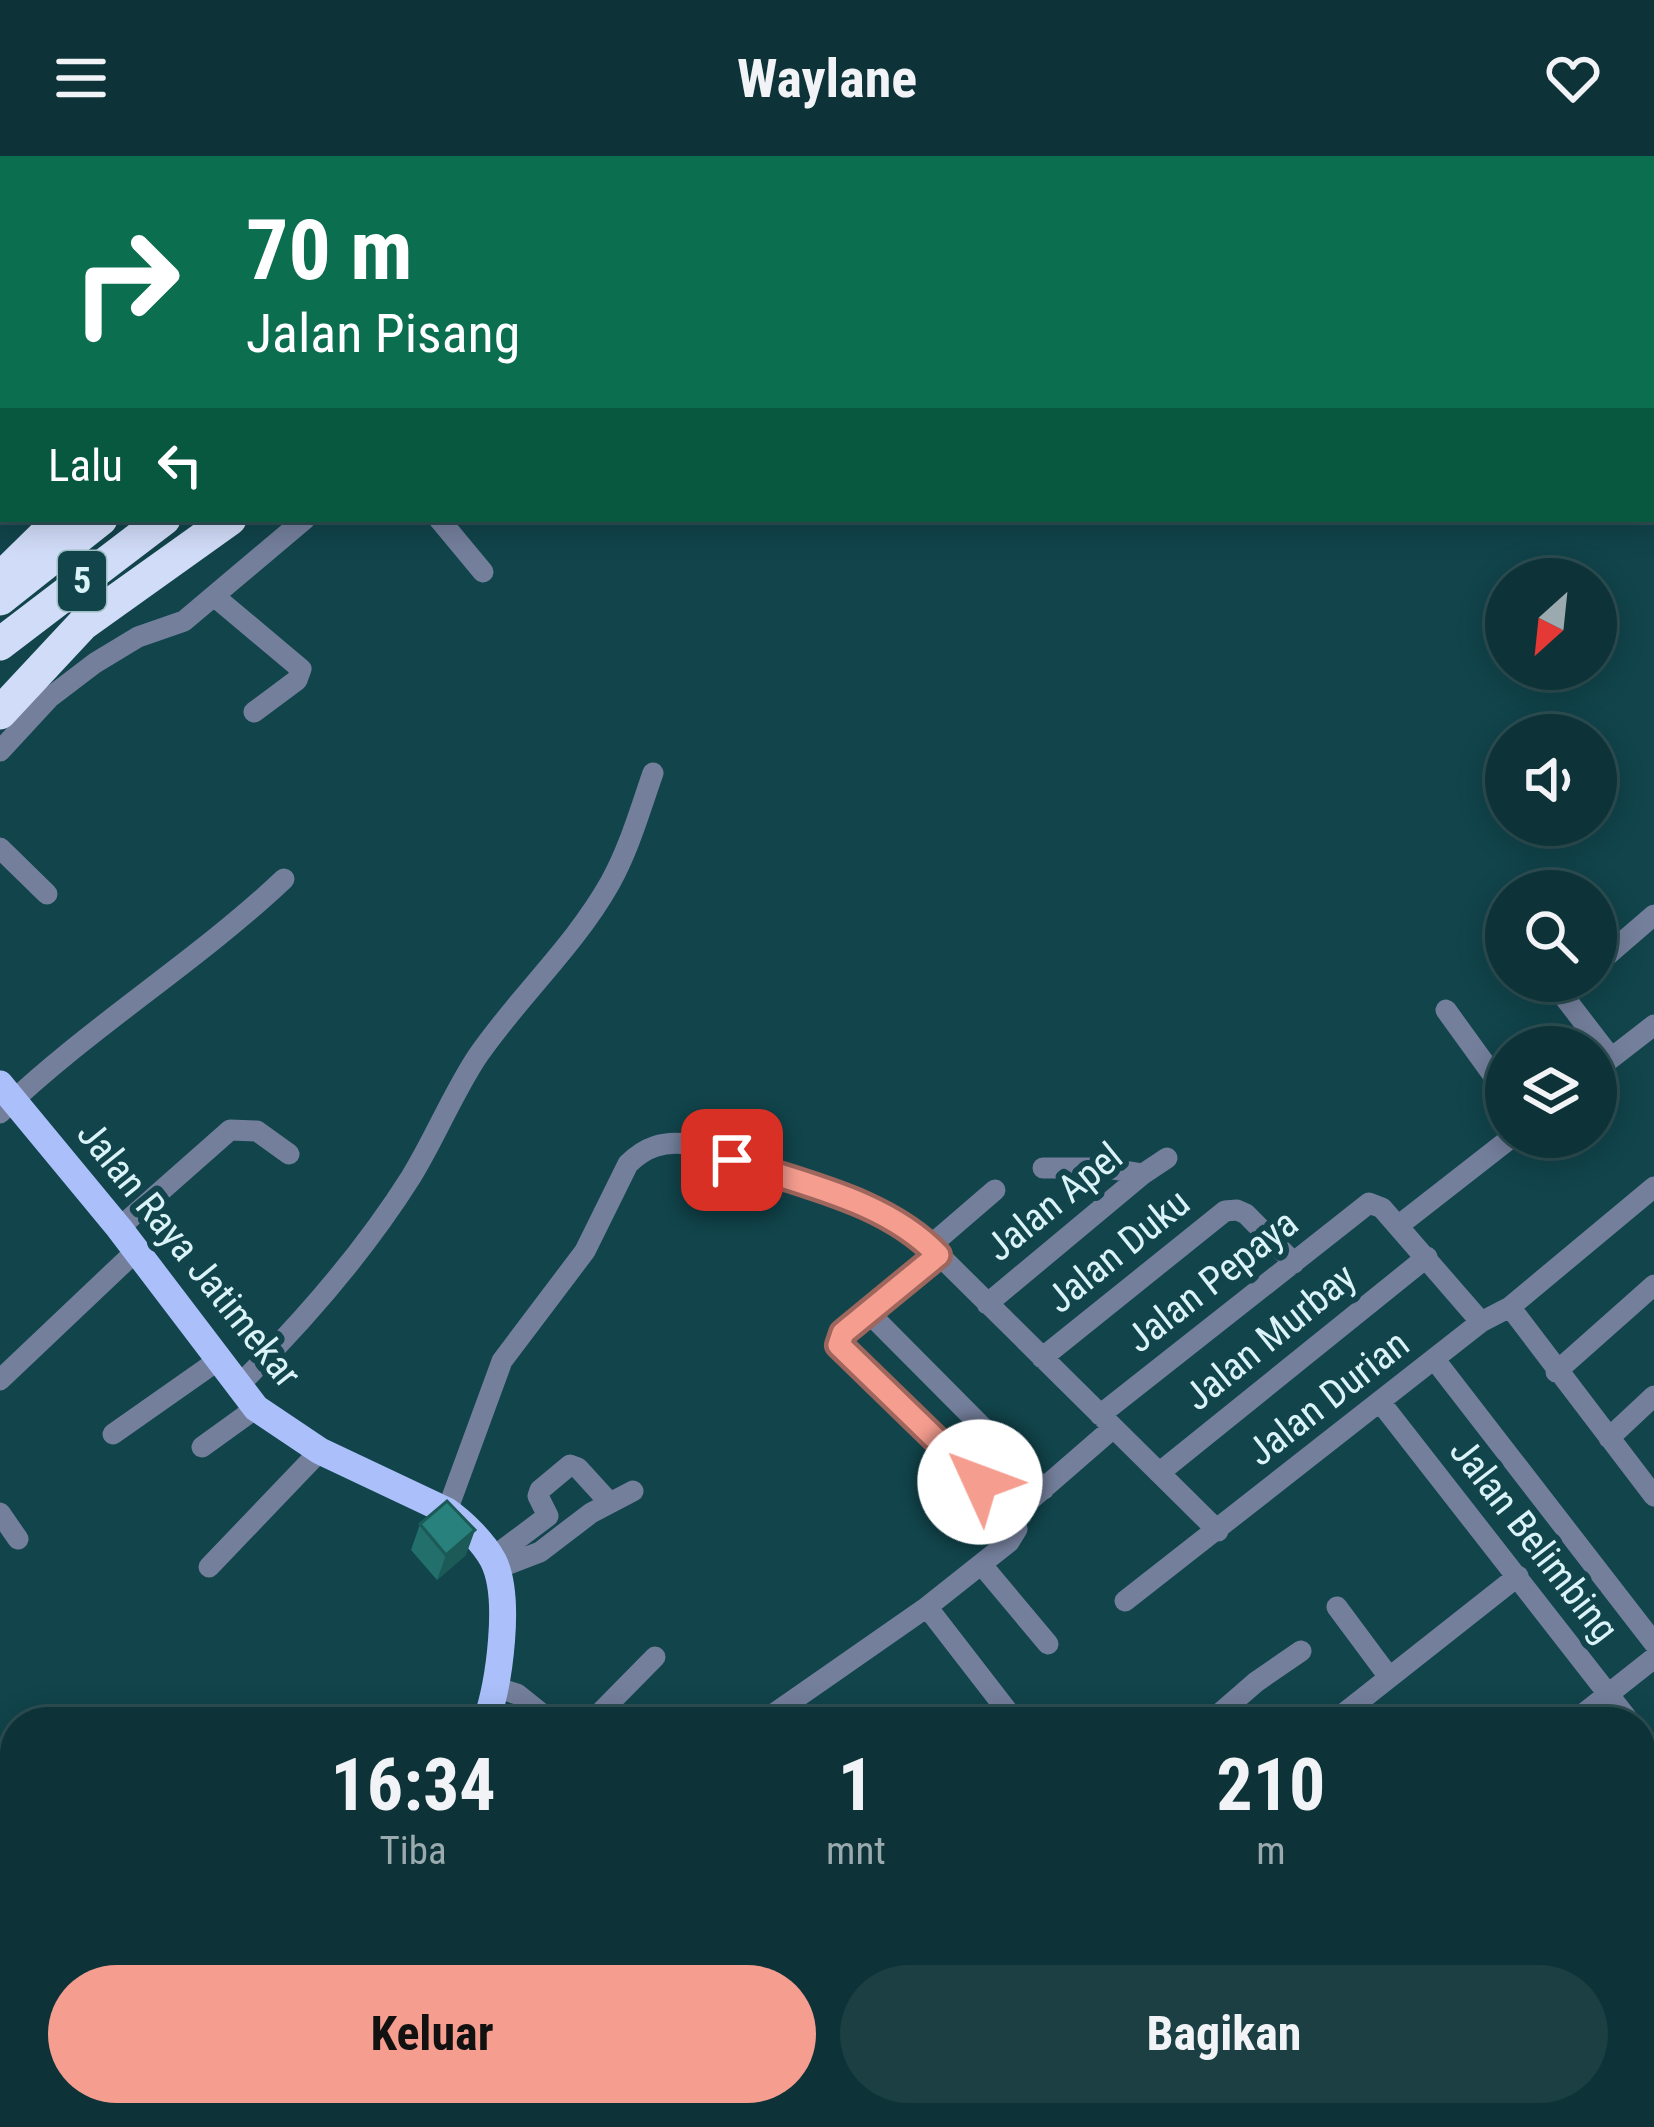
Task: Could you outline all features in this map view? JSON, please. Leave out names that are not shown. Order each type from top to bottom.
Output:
[{"type":"highway","points":[[0,581],[58,522]]},
{"type":"highway","name":"5","points":[[0,599],[97,522]]},
{"type":"highway","name":"5","points":[[0,644],[160,522]]},
{"type":"highway","points":[[0,680],[67,622],[202,522]]},
{"type":"highway","points":[[0,713],[83,624],[226,522]]},
{"type":"main road","name":"Jalan Raya Jatimekar","points":[[4,1099],[137,1250],[246,1398],[320,1450],[447,1511],[462,1521],[494,1563]]},
{"type":"main road","points":[[491,1707],[498,1688],[502,1621],[494,1563]]},
{"type":"street","points":[[0,751],[50,698],[95,663],[138,637],[184,621],[301,522]]},
{"type":"street","points":[[441,522],[483,572]]},
{"type":"street","points":[[214,596],[301,669],[297,680],[254,712]]},
{"type":"street","points":[[202,1447],[246,1398],[379,1223],[497,1028],[586,920],[625,854],[652,773]]},
{"type":"street","points":[[0,848],[47,894]]},
{"type":"street","points":[[4,1099],[250,911],[284,879]]},
{"type":"street","points":[[1617,947],[1654,915]]},
{"type":"street","points":[[1446,1010],[1485,1064]]},
{"type":"street","points":[[1617,1054],[1654,1025]]},
{"type":"street","points":[[119,1228],[230,1130],[257,1130],[290,1154]]},
{"type":"street","points":[[447,1511],[502,1361],[586,1251],[619,1180],[638,1154],[670,1142],[687,1144],[902,1223],[1218,1531]]},
{"type":"street","name":"Jalan Apel","points":[[987,1304],[1167,1158]]},
{"type":"street","points":[[1481,1322],[1398,1226],[1485,1158]]},
{"type":"street","points":[[1043,1168],[1106,1168],[1143,1174]]},
{"type":"street","name":"Jalan Durian","points":[[1125,1601],[1481,1322],[1510,1307],[1654,1187]]},
{"type":"street","points":[[994,1190],[843,1333],[839,1345],[1014,1514]]},
{"type":"street","name":"Jalan Pepaya","points":[[784,1707],[927,1607],[1009,1542],[1017,1528],[1014,1514],[1044,1490],[1107,1421],[1369,1203],[1382,1208],[1398,1226]]},
{"type":"street","name":"Jalan Duku","points":[[1042,1358],[1226,1211],[1246,1214],[1294,1263]]},
{"type":"street","points":[[0,1380],[137,1250]]},
{"type":"street","name":"Jalan Murbay","points":[[1159,1473],[1427,1257]]},
{"type":"street","points":[[1556,1372],[1654,1285]]},
{"type":"street","points":[[1510,1307],[1654,1496]]},
{"type":"street","points":[[868,1312],[1044,1490]]},
{"type":"street","points":[[1435,1360],[1654,1643]]},
{"type":"street","points":[[113,1434],[218,1361]]},
{"type":"street","points":[[1609,1438],[1654,1396]]},
{"type":"street","name":"Jalan Belimbing","points":[[1381,1403],[1619,1707]]},
{"type":"street","points":[[209,1567],[320,1450]]},
{"type":"street","points":[[494,1563],[548,1516],[538,1493],[570,1465],[610,1503]]},
{"type":"street","points":[[494,1563],[540,1552],[633,1491]]},
{"type":"street","points":[[0,1513],[18,1539]]},
{"type":"street","points":[[981,1564],[1048,1644]]},
{"type":"street","points":[[1352,1707],[1518,1576]]},
{"type":"street","points":[[927,1607],[1004,1707]]},
{"type":"street","points":[[1337,1607],[1389,1677]]},
{"type":"street","points":[[1227,1707],[1301,1651]]},
{"type":"street","points":[[605,1707],[655,1657]]},
{"type":"street","points":[[1592,1707],[1654,1658]]},
{"type":"street","points":[[498,1688],[517,1694],[533,1707]]},
{"type":"building","points":[[447,1501],[475,1530],[446,1555],[420,1524]]},
{"type":"route","points":[[732,1160],[902,1223],[938,1255],[843,1333],[839,1345],[980,1482]]}]
